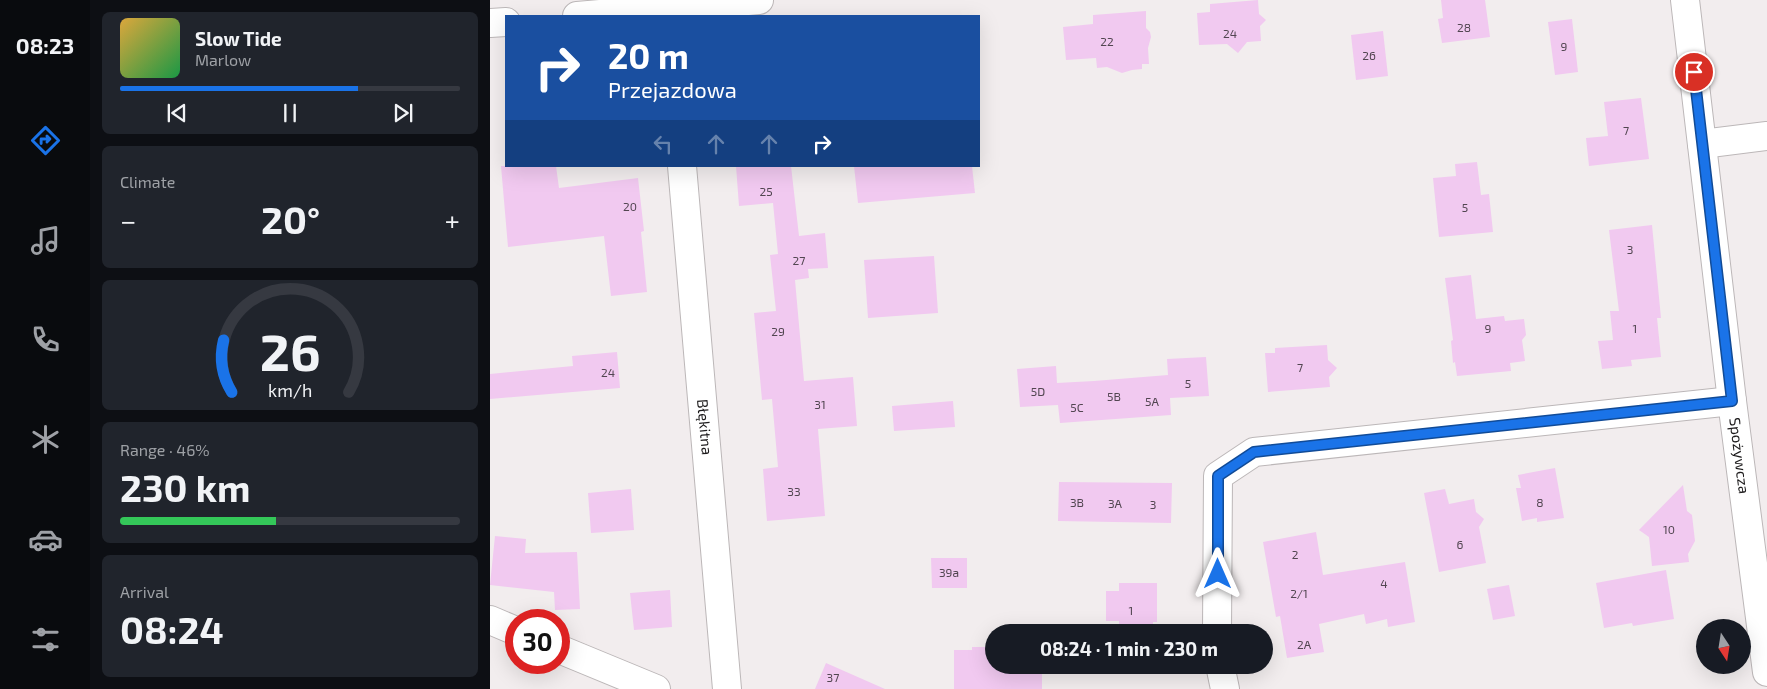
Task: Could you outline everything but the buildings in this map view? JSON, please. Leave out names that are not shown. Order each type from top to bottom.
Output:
[{"type":"street","points":[[588,15],[759,0]]},
{"type":"street","name":"Spożywcza","points":[[1685,0],[1732,401],[1767,672]]},
{"type":"street","points":[[490,23],[505,22]]},
{"type":"street","points":[[1702,144],[1767,136]]},
{"type":"street","name":"Błękitna","points":[[682,167],[727,689]]},
{"type":"street","points":[[1217,624],[1218,476],[1254,452],[1732,401]]},
{"type":"street","points":[[490,620],[505,626]]},
{"type":"street","points":[[570,654],[656,689]]},
{"type":"street","points":[[1222,674],[1225,689]]},
{"type":"route","points":[[1218,574],[1218,476],[1254,452],[1732,401],[1694,72]]}]
